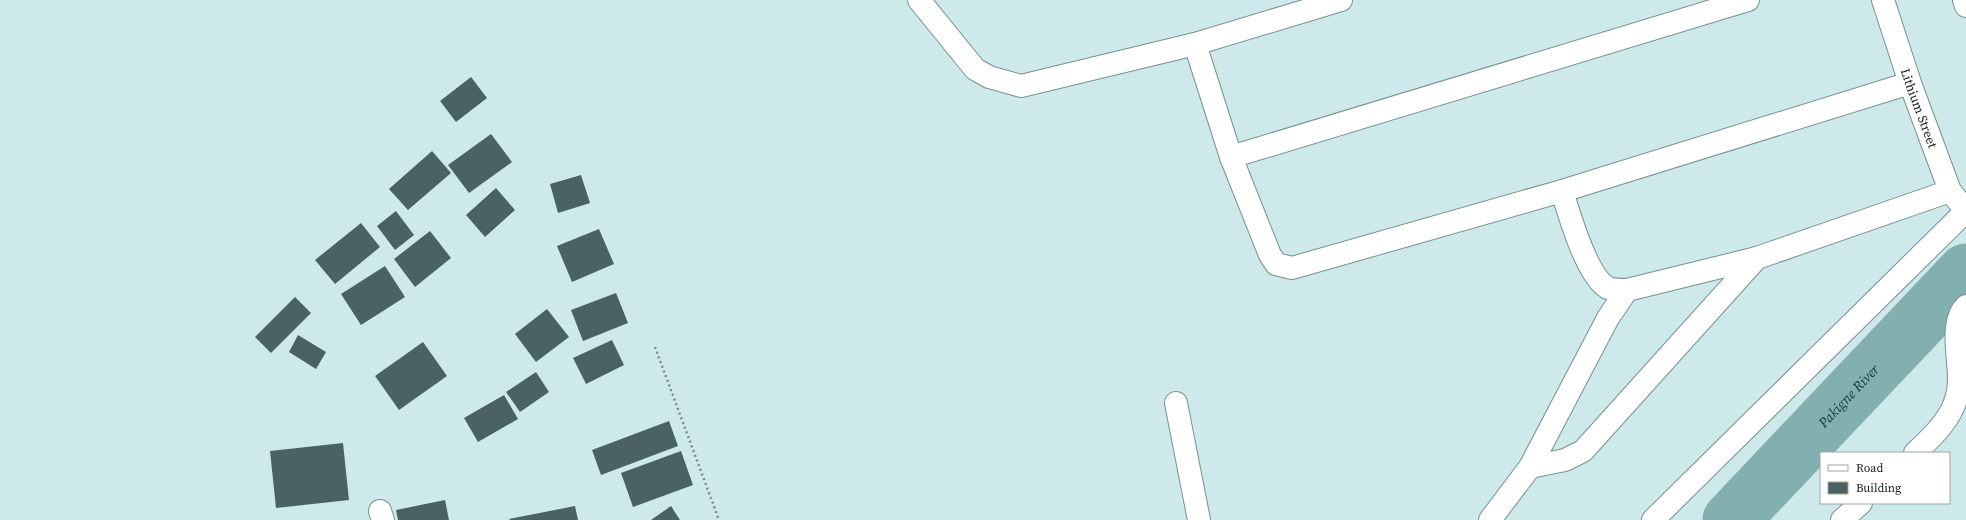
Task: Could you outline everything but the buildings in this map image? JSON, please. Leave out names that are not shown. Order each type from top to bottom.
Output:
[{"type":"street","points":[[919,0],[975,69],[989,77],[1021,86],[1195,44],[1341,0]]},
{"type":"street","points":[[1231,157],[1748,0]]},
{"type":"street","name":"Lithium Street","points":[[1883,0],[1910,83],[1950,191],[1966,211]]},
{"type":"street","points":[[1964,0],[1966,6]]},
{"type":"street","points":[[1195,44],[1231,157],[1270,255],[1276,264],[1292,268],[1562,191],[1910,83]]},
{"type":"street","points":[[1562,191],[1576,235],[1596,277],[1609,288],[1627,290],[1757,258],[1950,191]]},
{"type":"street","points":[[1653,520],[1966,211]]},
{"type":"street","points":[[1530,467],[1565,460],[1583,451],[1757,258]]},
{"type":"street","points":[[1490,520],[1530,467],[1608,318],[1627,290]]},
{"type":"street","points":[[1916,452],[1934,436],[1954,406],[1960,379],[1956,333],[1962,310],[1966,306]]},
{"type":"street","points":[[1176,403],[1199,520]]},
{"type":"street","points":[[1842,520],[1860,504]]},
{"type":"path","points":[[655,347],[719,520]]},
{"type":"waterway","name":"Pakigne River","points":[[1731,520],[1966,272]]}]
